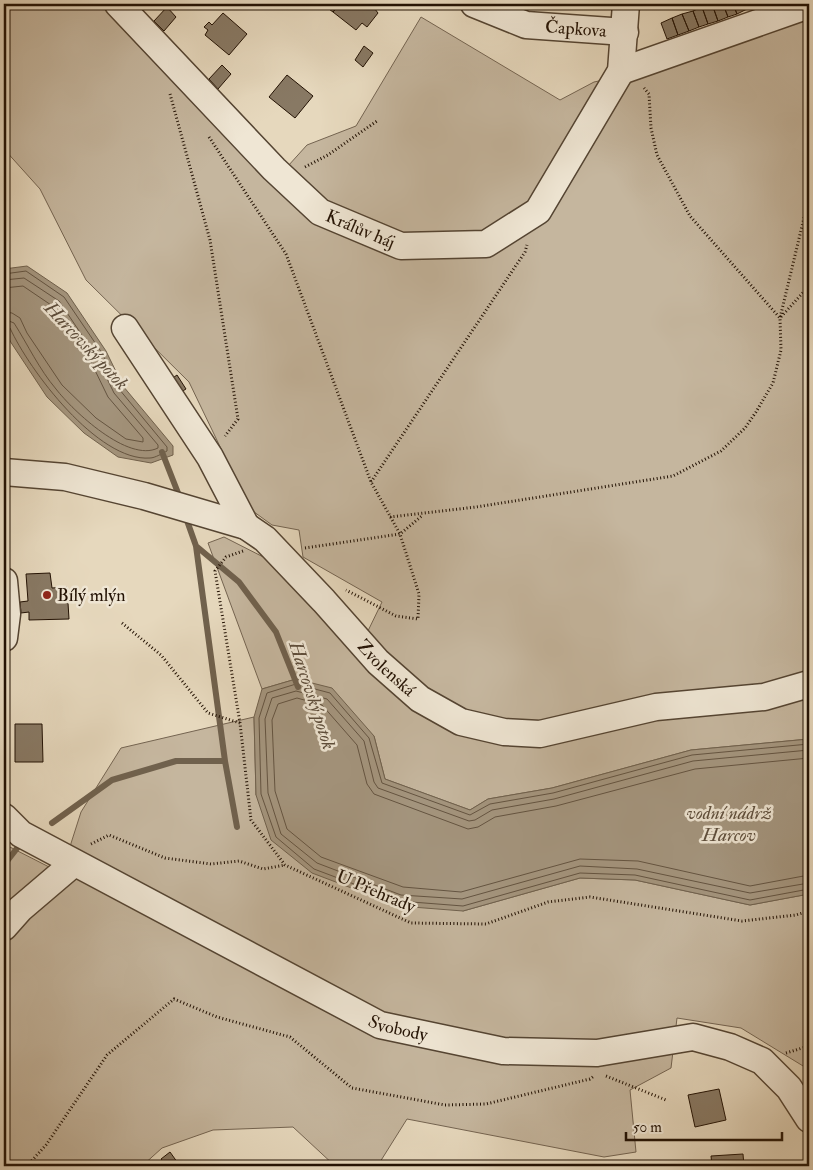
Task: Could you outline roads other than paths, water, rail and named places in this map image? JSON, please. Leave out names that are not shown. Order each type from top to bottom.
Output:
[{"type":"street","name":"Králův háj","points":[[118,4],[284,178],[320,212],[401,246],[486,244],[538,211],[622,71],[629,12]]},
{"type":"street","name":"Čapkova","points":[[474,4],[526,25],[629,12]]},
{"type":"street","points":[[622,71],[809,5]]},
{"type":"street","points":[[125,328],[210,457],[235,523]]},
{"type":"street","name":"Zvolenská","points":[[4,472],[65,477],[144,496],[235,523],[265,539],[324,601],[378,662],[420,699],[460,722],[504,732],[540,734],[656,707],[764,697],[809,684]]},
{"type":"street","points":[[4,582],[7,614],[4,638]]},
{"type":"street","name":"Svobody","points":[[4,817],[21,834],[380,1025],[503,1051],[597,1053],[693,1037],[730,1047],[762,1061],[790,1088],[809,1119]]},
{"type":"street","points":[[4,927],[20,909],[74,863]]},
{"type":"water","points":[[27,266],[67,293],[106,351],[123,386],[173,446],[173,455],[151,463],[118,457],[84,433],[47,397],[10,341],[4,325],[4,269]]},
{"type":"water","name":"vodní nádrž Harcov","points":[[296,679],[332,688],[374,736],[385,779],[470,810],[488,799],[552,788],[691,750],[809,739],[809,894],[750,905],[635,880],[580,878],[463,911],[399,906],[312,873],[271,840],[256,795],[254,717],[262,689]]},
{"type":"waterway","name":"Harcovský potok","points":[[162,452],[180,498]]},
{"type":"waterway","name":"Harcovský potok","points":[[185,515],[196,546],[239,582],[276,632],[298,687]]},
{"type":"waterway","points":[[196,546],[225,761]]},
{"type":"waterway","points":[[52,823],[112,780],[176,761],[225,761],[237,827]]},
{"type":"waterway","points":[[4,865],[18,847]]},
{"type":"place","name":"Bílý mlýn","points":[[47,595]]}]
